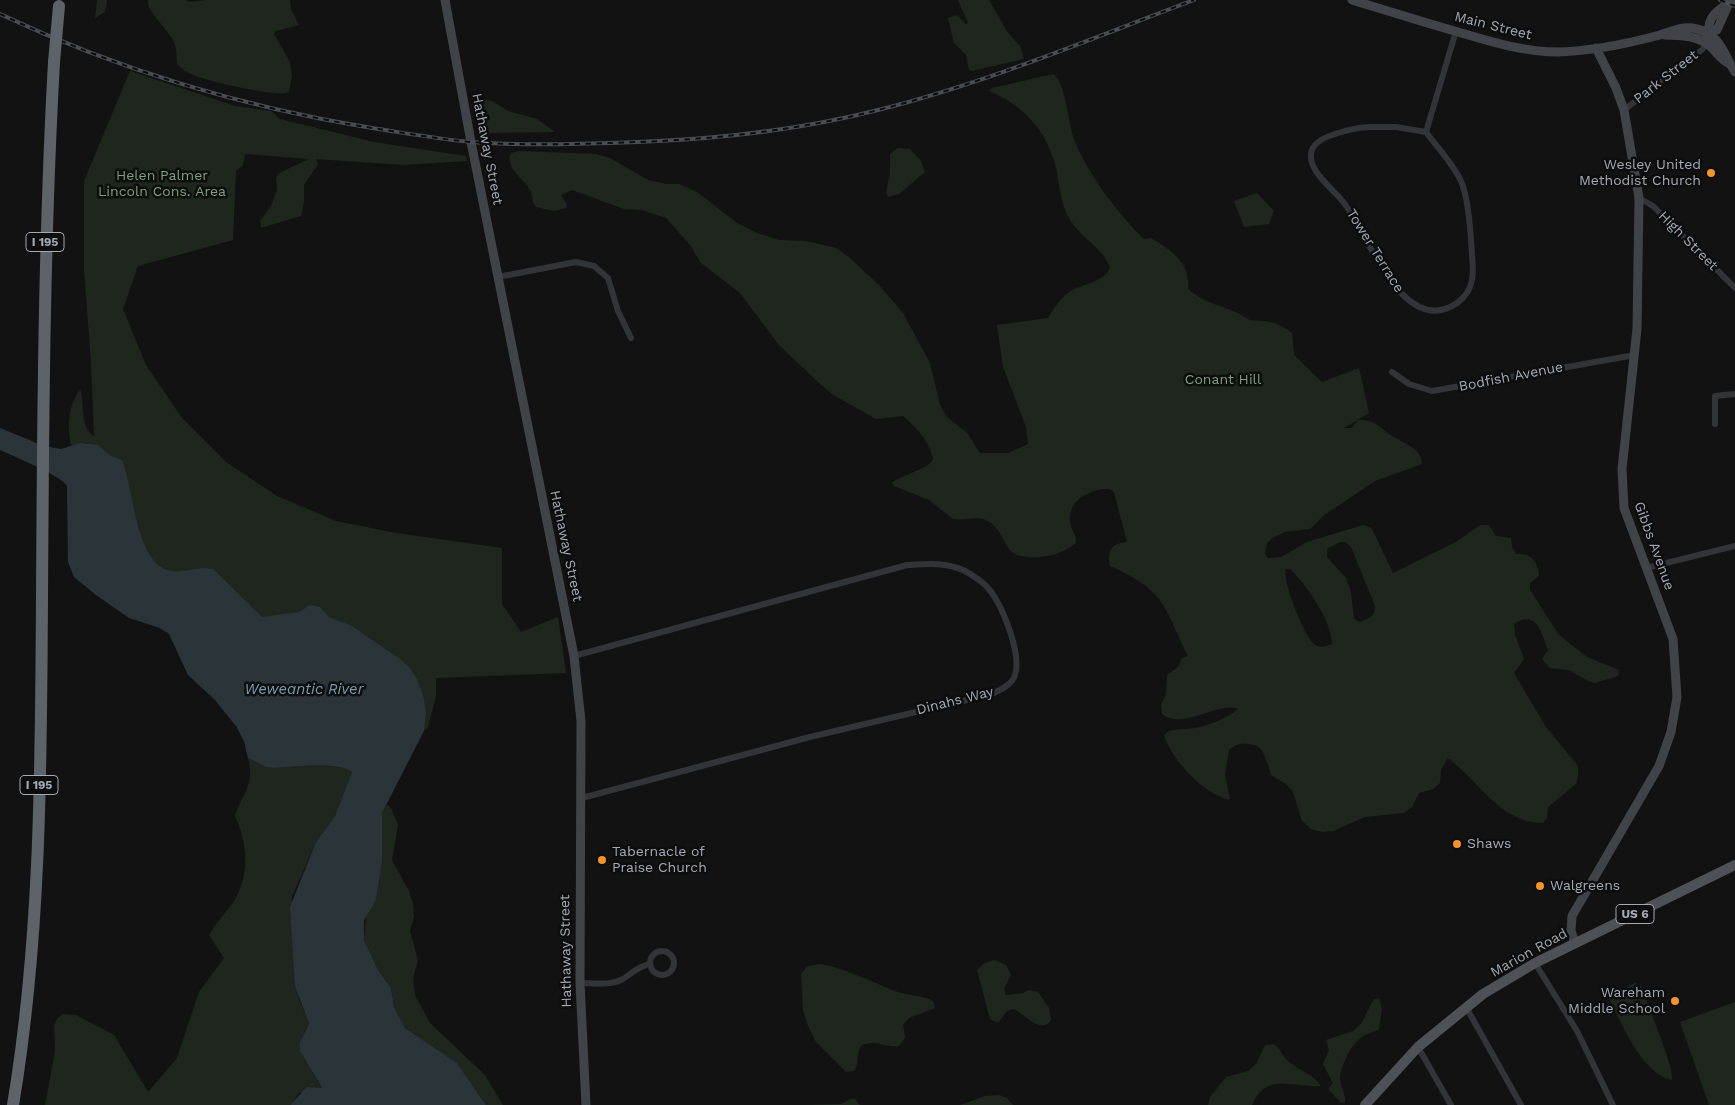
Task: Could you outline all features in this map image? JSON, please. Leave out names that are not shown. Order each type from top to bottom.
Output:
[{"type":"highway","name":"I 195","points":[[13,1105],[36,886],[40,771],[46,234],[54,62],[60,3]]},
{"type":"main road","name":"Hathaway Street","points":[[445,0],[574,656],[581,721],[580,983],[586,1105]]},
{"type":"main road","name":"Main Street","points":[[1352,0],[1456,32],[1529,50],[1560,52],[1596,48],[1660,35],[1697,38],[1708,36]]},
{"type":"main road","points":[[1730,2],[1717,11],[1709,25],[1708,36],[1722,61],[1732,68]]},
{"type":"main road","name":"Gibbs Avenue","points":[[1575,943],[1571,931],[1572,916],[1656,772],[1666,750],[1676,709],[1677,679],[1673,639],[1629,524],[1622,490],[1635,355],[1639,198],[1624,110],[1616,88],[1596,48]]},
{"type":"main road","name":"Marion Road","points":[[1365,1105],[1418,1047],[1466,1007],[1535,963],[1735,865]]},
{"type":"street","points":[[1426,132],[1456,32]]},
{"type":"street","name":"Park Street","points":[[1624,110],[1702,49],[1708,36]]},
{"type":"street","name":"Tower Terrace","points":[[1388,127],[1426,132],[1461,181],[1474,274],[1470,287],[1462,300],[1444,309],[1433,310],[1412,305],[1399,293],[1345,203],[1319,175],[1311,159],[1312,150],[1316,143],[1350,130],[1388,127]]},
{"type":"street","name":"High Street","points":[[1639,198],[1653,206],[1735,288]]},
{"type":"street","points":[[498,277],[576,262],[594,266],[608,278],[618,310],[631,338]]},
{"type":"street","name":"Bodfish Avenue","points":[[1392,372],[1409,384],[1432,391],[1635,355]]},
{"type":"street","points":[[1715,424],[1715,396],[1735,394]]},
{"type":"street","points":[[1646,568],[1735,546]]},
{"type":"street","name":"Dinahs Way","points":[[574,656],[900,567],[932,563],[965,571],[988,588],[1005,616],[1014,648],[1016,668],[1012,681],[992,694],[810,737],[582,798]]},
{"type":"street","points":[[1535,963],[1577,1031],[1613,1105]]},
{"type":"street","points":[[580,983],[614,982],[625,978],[637,968],[650,964]]},
{"type":"street","points":[[1466,1007],[1521,1105]]},
{"type":"street","points":[[1418,1047],[1451,1105]]},
{"type":"green space","points":[[97,0],[107,0],[105,12],[95,18]]},
{"type":"green space","points":[[148,0],[185,0],[190,2],[205,0],[290,0],[291,9],[299,25],[276,31],[274,34],[290,62],[292,76],[289,92],[272,93],[242,88],[201,78],[186,72],[177,64],[175,43],[150,9]]},
{"type":"green space","points":[[958,0],[989,0],[1008,33],[1020,46],[1024,59],[972,71],[969,70],[966,55],[954,43],[948,18],[957,15],[966,24],[968,23]]},
{"type":"green space","name":"Helen Palmer Lincoln Cons. Area","points":[[130,71],[235,106],[271,111],[280,119],[374,142],[466,156],[467,161],[404,165],[316,159],[318,164],[304,185],[304,202],[301,216],[261,227],[260,221],[271,206],[277,190],[276,178],[279,173],[309,159],[245,154],[243,165],[236,171],[233,240],[138,266],[123,309],[146,365],[182,418],[226,462],[277,496],[336,521],[396,533],[502,548],[502,604],[521,632],[558,617],[566,673],[436,678],[436,696],[428,727],[424,731],[425,703],[415,678],[399,661],[360,633],[354,659],[156,573],[87,443],[71,446],[69,431],[71,409],[80,389],[84,421],[94,436],[84,270],[84,181]]},
{"type":"green space","name":"Conant Hill","points":[[1053,74],[1061,85],[1074,139],[1086,165],[1114,206],[1144,239],[1151,238],[1166,247],[1178,258],[1186,272],[1188,289],[1207,301],[1250,320],[1272,322],[1292,333],[1294,355],[1322,382],[1359,368],[1369,413],[1344,428],[1352,428],[1358,420],[1369,421],[1419,454],[1422,464],[1375,481],[1323,516],[1310,529],[1285,532],[1274,537],[1267,543],[1265,554],[1268,558],[1281,557],[1307,542],[1363,525],[1371,528],[1393,573],[1456,542],[1480,525],[1489,525],[1496,536],[1511,538],[1512,547],[1516,554],[1526,555],[1536,563],[1539,576],[1530,583],[1530,590],[1559,635],[1587,657],[1619,670],[1618,676],[1595,683],[1569,670],[1550,668],[1542,659],[1548,650],[1537,625],[1528,619],[1514,624],[1515,635],[1524,659],[1514,673],[1546,727],[1578,766],[1576,784],[1548,807],[1547,818],[1543,823],[1528,821],[1514,816],[1502,808],[1448,758],[1441,770],[1440,783],[1433,789],[1419,793],[1412,807],[1404,813],[1365,817],[1333,831],[1322,832],[1311,829],[1302,821],[1293,792],[1286,784],[1271,775],[1264,754],[1258,747],[1253,745],[1239,744],[1229,750],[1225,774],[1230,800],[1209,791],[1181,765],[1164,735],[1174,730],[1195,728],[1212,723],[1223,719],[1238,709],[1220,709],[1180,719],[1162,714],[1161,705],[1166,694],[1167,675],[1178,667],[1182,658],[1188,656],[1161,601],[1142,583],[1110,566],[1109,556],[1111,549],[1117,544],[1127,542],[1112,490],[1103,489],[1089,493],[1075,503],[1070,519],[1076,537],[1075,544],[1056,554],[1041,557],[1026,557],[1013,553],[998,530],[988,521],[979,518],[953,519],[929,500],[894,486],[892,483],[894,481],[927,466],[933,460],[926,442],[918,430],[903,416],[876,419],[835,396],[821,385],[779,345],[740,293],[701,263],[690,245],[666,218],[642,210],[624,209],[572,190],[561,195],[567,205],[566,208],[554,211],[536,207],[528,187],[510,164],[511,153],[519,151],[596,154],[610,158],[648,180],[666,184],[679,184],[697,192],[737,223],[757,233],[779,240],[806,241],[836,248],[850,258],[880,286],[903,313],[930,363],[940,405],[946,416],[967,433],[980,453],[1008,453],[1028,444],[1026,427],[1003,367],[997,325],[1048,318],[1067,293],[1104,276],[1110,267],[1097,248],[1071,221],[1063,205],[1055,164],[1048,144],[1042,134],[1028,116],[1010,102],[989,91],[992,88]],"holes":[[[1340,542],[1346,542],[1352,549],[1375,606],[1371,617],[1360,622],[1354,619],[1351,592],[1346,578],[1327,557],[1327,549]],[[1286,569],[1290,569],[1317,604],[1328,625],[1332,644],[1323,647],[1318,646],[1310,639],[1299,619],[1290,595],[1285,575]]]},
{"type":"green space","points":[[480,99],[492,101],[508,111],[537,119],[555,132],[486,133],[480,121],[477,104]]},
{"type":"green space","points":[[898,148],[910,149],[921,161],[925,172],[899,194],[888,197],[886,193],[890,174],[890,154]]},
{"type":"green space","points":[[1257,193],[1274,211],[1269,224],[1244,227],[1234,201]]},
{"type":"green space","points":[[248,758],[266,767],[326,766],[352,772],[335,816],[316,842],[292,897],[299,999],[309,1024],[302,1038],[300,1051],[322,1089],[299,1093],[290,1105],[45,1105],[55,1051],[54,1026],[57,1019],[63,1014],[76,1015],[114,1035],[148,1092],[177,1058],[199,992],[224,958],[209,935],[236,898],[243,878],[245,867],[244,846],[235,816],[249,782],[250,767]]},
{"type":"green space","points":[[387,804],[392,810],[398,825],[392,860],[409,891],[413,904],[414,917],[410,931],[418,960],[413,978],[415,995],[430,1023],[485,1075],[503,1105],[486,1105],[457,1063],[405,1028],[394,1007],[391,988],[378,970],[364,940],[366,914],[376,900],[382,862],[382,813]]},
{"type":"green space","points":[[994,960],[1006,965],[1011,975],[1004,989],[1006,995],[1023,993],[1029,990],[1038,992],[1049,1008],[1051,1020],[1047,1024],[1043,1026],[1038,1025],[1013,1009],[1007,1011],[998,1023],[990,1019],[977,970],[983,964]]},
{"type":"green space","points":[[821,964],[848,972],[900,993],[928,999],[933,1001],[935,1008],[909,1018],[903,1025],[905,1038],[899,1046],[877,1043],[862,1045],[854,1071],[846,1072],[816,1042],[803,1010],[801,974],[807,966]]},
{"type":"green space","points":[[1635,983],[1641,986],[1656,1025],[1670,1064],[1672,1080],[1661,1076],[1642,1058],[1634,1047],[1609,999],[1611,994]]},
{"type":"green space","points":[[1379,998],[1382,1009],[1379,1029],[1358,1040],[1344,1062],[1340,1079],[1345,1102],[1341,1103],[1328,1089],[1333,1083],[1323,1064],[1329,1050],[1326,1040],[1353,1031],[1361,1024],[1373,1000]]},
{"type":"green space","points":[[1735,1002],[1735,1105],[1709,1105],[1680,1022]]},
{"type":"green space","points":[[1273,1044],[1290,1063],[1314,1078],[1321,1086],[1273,1085],[1265,1088],[1252,1105],[1208,1105],[1210,1097],[1226,1077],[1248,1071],[1256,1064],[1265,1045]]},
{"type":"green space","points":[[999,1095],[1007,1098],[1013,1105],[960,1105],[985,1096]]},
{"type":"green space","points":[[855,1099],[860,1105],[803,1105],[841,1104]]},
{"type":"water","name":"Weweantic River","points":[[0,428],[44,446],[61,449],[80,443],[98,445],[109,455],[122,460],[142,538],[148,552],[156,563],[167,570],[213,569],[262,617],[299,612],[310,605],[320,607],[329,617],[352,626],[409,667],[417,679],[424,698],[426,713],[424,731],[382,813],[382,862],[376,900],[364,920],[364,940],[378,970],[391,988],[394,1007],[405,1028],[457,1063],[486,1105],[290,1105],[307,1087],[322,1088],[300,1051],[300,1042],[309,1024],[295,986],[290,907],[316,842],[335,816],[352,772],[326,766],[266,767],[248,758],[244,741],[236,726],[214,699],[188,675],[169,634],[160,628],[129,618],[74,577],[68,562],[67,486],[47,472],[0,450]]},
{"type":"railway","points":[[0,14],[45,34],[136,69],[182,84],[276,109],[372,128],[446,139],[513,144],[555,144],[668,141],[729,136],[849,117],[918,99],[998,74],[1194,0]]},
{"type":"railway","points":[[1720,0],[1735,6]]},
{"type":"place","name":"Wesley United Methodist Church","points":[[1711,173]]},
{"type":"place","name":"Shaws","points":[[1457,844]]},
{"type":"place","name":"Tabernacle of Praise Church","points":[[602,860]]},
{"type":"place","name":"Walgreens","points":[[1540,886]]},
{"type":"place","name":"Wareham Middle School","points":[[1675,1001]]}]
